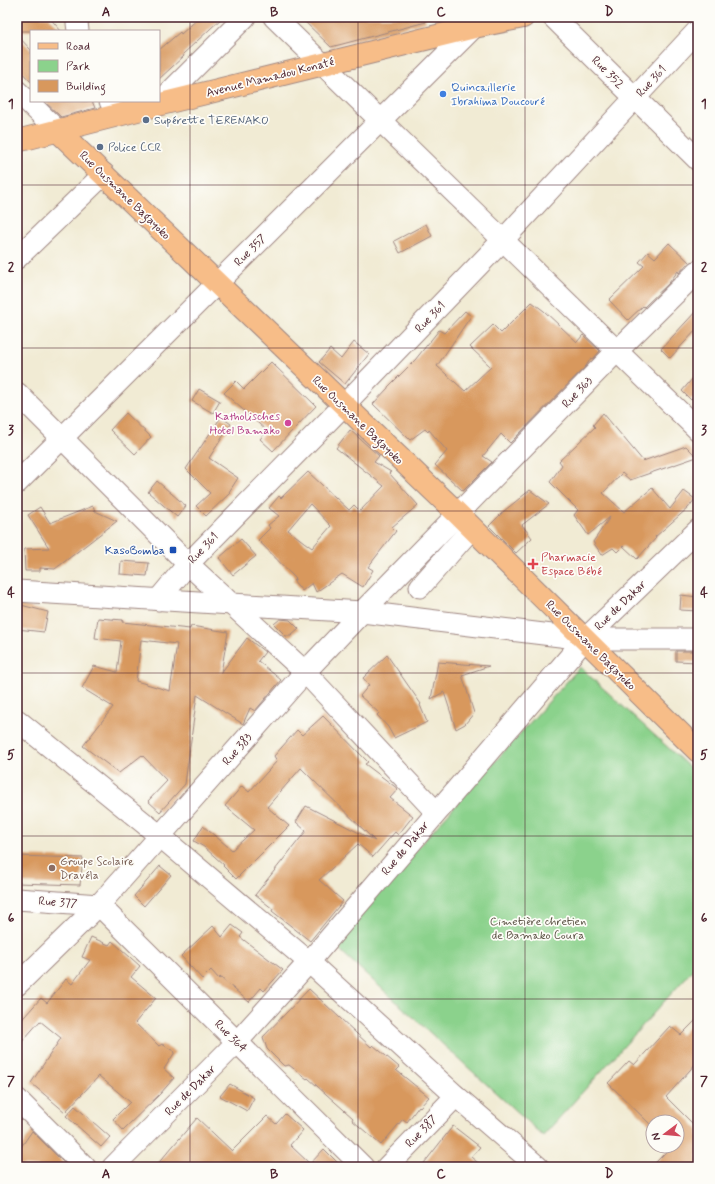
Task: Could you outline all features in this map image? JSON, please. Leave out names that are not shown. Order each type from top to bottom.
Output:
[{"type":"main road","name":"Avenue Mamadou Konaté","points":[[17,141],[58,131],[113,108],[156,104],[322,64],[479,22],[523,17]]},
{"type":"main road","name":"Rue Ousmane Bagayoko","points":[[58,131],[343,406],[465,521],[698,750]]},
{"type":"street","points":[[78,30],[77,23],[80,17]]},
{"type":"street","points":[[160,100],[245,17]]},
{"type":"street","points":[[274,17],[698,430]]},
{"type":"street","name":"Rue 352","points":[[553,17],[698,160]]},
{"type":"street","name":"Rue 357","points":[[17,483],[479,22]]},
{"type":"street","name":"Rue 361","points":[[158,600],[188,564],[504,240],[698,30]]},
{"type":"street","name":"Rue Ousmane Bagayoko","points":[[17,91],[58,131]]},
{"type":"street","points":[[17,258],[104,174]]},
{"type":"street","name":"Rue 363","points":[[465,521],[618,351],[698,271]]},
{"type":"street","points":[[17,392],[188,564],[305,672],[436,812]]},
{"type":"street","points":[[420,587],[465,521]]},
{"type":"street","name":"Rue 383","points":[[17,985],[99,905],[305,672],[362,612],[465,521]]},
{"type":"street","name":"Rue de Dakar","points":[[113,1167],[237,1042],[310,962],[436,812],[585,639],[698,530]]},
{"type":"street","points":[[17,591],[362,612],[585,639],[698,639]]},
{"type":"street","points":[[17,720],[160,836],[310,962],[456,1096],[538,1167]]},
{"type":"street","name":"Rue 377","points":[[17,898],[99,905]]},
{"type":"street","name":"Rue 364","points":[[99,905],[363,1167]]},
{"type":"street","name":"Rue 387","points":[[387,1167],[456,1096]]},
{"type":"street","points":[[17,1099],[85,1167]]},
{"type":"green space","name":"Cimetière chretien de Bamako Coura","points":[[580,667],[698,775],[698,964],[543,1136],[332,943]]},
{"type":"building","points":[[17,17],[49,17],[60,30],[30,30],[17,31]]},
{"type":"building","points":[[200,17],[223,17],[183,54],[184,56],[160,78],[160,49],[180,32],[181,34]]},
{"type":"building","points":[[300,17],[425,17],[426,22],[331,47]]},
{"type":"building","points":[[17,35],[30,49],[30,81],[17,67]]},
{"type":"building","points":[[45,102],[92,102],[95,108],[61,117]]},
{"type":"building","points":[[426,224],[432,236],[400,253],[394,241]]},
{"type":"building","points":[[669,243],[689,262],[679,273],[678,271],[669,283],[644,307],[643,306],[628,320],[609,300],[644,266],[639,262],[648,252],[655,258]]},
{"type":"building","points":[[532,302],[544,311],[577,342],[583,335],[600,351],[593,359],[591,358],[586,366],[510,443],[501,434],[483,456],[492,462],[463,491],[435,465],[447,451],[429,430],[428,432],[425,429],[410,440],[373,404],[415,360],[439,330],[444,333],[465,311],[471,316],[437,366],[465,391],[491,367],[470,347],[493,325],[501,333]]},
{"type":"building","points":[[698,309],[698,328],[670,358],[661,349]]},
{"type":"building","points":[[354,342],[369,354],[345,384],[319,362],[330,349],[341,359]]},
{"type":"building","points":[[271,362],[316,406],[273,451],[260,439],[267,431],[224,393],[236,381],[244,389]]},
{"type":"building","points":[[698,372],[698,393],[691,400],[682,391]]},
{"type":"building","points":[[199,389],[220,401],[213,413],[192,401]]},
{"type":"building","points":[[126,413],[151,437],[135,454],[110,430]]},
{"type":"building","points":[[603,413],[643,461],[686,446],[697,457],[630,480],[622,473],[603,493],[624,512],[652,488],[670,509],[684,491],[695,499],[688,508],[655,537],[656,538],[637,559],[623,546],[617,552],[613,548],[602,555],[593,542],[610,517],[588,535],[574,515],[578,510],[550,482],[562,465],[559,461],[595,427],[593,425]]},
{"type":"building","points":[[221,417],[231,424],[209,458],[238,478],[229,492],[230,493],[206,516],[196,506],[210,493],[186,469]]},
{"type":"building","points":[[350,430],[379,456],[374,462],[391,472],[389,473],[418,505],[392,527],[396,531],[368,567],[373,570],[363,587],[342,574],[316,592],[312,583],[302,591],[293,580],[296,579],[258,540],[270,528],[268,525],[279,516],[269,508],[279,496],[281,498],[308,472],[349,510],[354,505],[360,511],[384,486],[336,448]],"holes":[[[310,504],[331,526],[312,548],[288,530]]]},
{"type":"building","points":[[157,481],[186,506],[177,517],[148,492]]},
{"type":"building","points":[[530,490],[549,504],[522,525],[532,538],[516,553],[489,526],[504,511]]},
{"type":"building","points":[[93,506],[95,511],[117,521],[55,569],[40,568],[40,571],[25,571],[24,549],[49,548],[28,515],[40,507],[50,523]]},
{"type":"building","points":[[241,539],[256,556],[233,575],[219,558]]},
{"type":"building","points":[[121,561],[149,563],[147,576],[120,574]]},
{"type":"building","points":[[681,595],[698,597],[698,611],[680,610]]},
{"type":"building","points":[[17,604],[48,612],[44,632],[17,629]]},
{"type":"building","points":[[98,618],[190,629],[191,626],[228,632],[221,673],[247,638],[265,652],[258,661],[281,680],[255,711],[250,708],[243,724],[197,695],[185,784],[160,812],[148,801],[167,781],[142,755],[119,773],[83,746],[113,707],[82,688],[94,666],[117,672],[121,641],[95,638]],"holes":[[[141,640],[177,644],[170,691],[136,681]]]},
{"type":"building","points":[[280,619],[290,620],[299,629],[291,636],[286,636],[274,624]]},
{"type":"building","points":[[676,651],[698,651],[698,662],[676,661]]},
{"type":"building","points":[[387,655],[421,704],[420,705],[427,722],[394,738],[388,727],[377,715],[379,713],[360,696],[369,685],[363,678]]},
{"type":"building","points":[[438,662],[489,666],[462,675],[474,713],[465,724],[456,729],[444,692],[431,699]]},
{"type":"building","points":[[323,716],[368,762],[365,764],[398,789],[390,798],[413,816],[398,835],[395,832],[373,857],[358,844],[319,880],[343,901],[310,941],[272,911],[273,909],[255,895],[306,831],[296,822],[306,806],[375,841],[301,768],[267,807],[289,826],[236,879],[223,866],[224,865],[204,847],[194,841],[203,826],[232,850],[254,830],[225,806],[242,786],[249,792],[277,761],[274,756],[297,730],[302,735]]},
{"type":"building","points":[[17,856],[83,858],[80,885],[17,883]]},
{"type":"building","points":[[160,866],[171,875],[144,906],[134,896]]},
{"type":"building","points":[[232,925],[243,933],[240,937],[283,970],[264,991],[261,988],[249,1002],[220,977],[219,979],[211,970],[202,979],[181,956],[213,926],[222,937]]},
{"type":"building","points":[[91,937],[109,945],[112,941],[140,966],[131,977],[156,998],[135,1023],[159,1046],[162,1044],[175,1052],[164,1069],[174,1078],[160,1094],[123,1130],[113,1119],[130,1102],[99,1076],[65,1112],[31,1083],[61,1038],[40,1021],[17,1047],[17,1025],[41,998],[47,1003],[66,979],[72,984],[90,960],[82,957]]},
{"type":"building","points":[[309,989],[371,1047],[373,1045],[399,1067],[396,1070],[429,1097],[420,1107],[419,1106],[407,1122],[403,1119],[381,1145],[308,1078],[307,1079],[289,1065],[284,1066],[267,1049],[263,1037]]},
{"type":"building","points":[[698,1018],[698,1061],[666,1097],[683,1114],[645,1114],[645,1119],[608,1083],[629,1061],[634,1065],[670,1026],[681,1035]]},
{"type":"building","points":[[230,1084],[254,1098],[247,1111],[220,1096]]},
{"type":"building","points":[[75,1106],[110,1137],[101,1147],[66,1116]]},
{"type":"building","points":[[285,1114],[303,1130],[290,1145],[310,1164],[324,1149],[342,1167],[155,1167],[197,1118],[232,1151],[267,1116],[276,1124]]},
{"type":"building","points":[[685,1116],[698,1129],[698,1167],[651,1167],[664,1154],[685,1154]]},
{"type":"building","points":[[453,1126],[480,1147],[471,1157],[483,1167],[421,1167]]},
{"type":"building","points":[[32,1131],[68,1167],[17,1165],[17,1153]]},
{"type":"place","name":"Quincaillerie Ibrahima Doucouré","points":[[443,94]]},
{"type":"place","name":"Supérette TERENAKO","points":[[146,120]]},
{"type":"place","name":"Police CCR","points":[[100,147]]},
{"type":"place","name":"Katholisches Hotel Bamako","points":[[288,423]]},
{"type":"place","name":"KasoBomba","points":[[173,550]]},
{"type":"place","name":"Pharmacie Espace Bébé","points":[[533,564]]},
{"type":"place","name":"Groupe Scolaire Dravéla","points":[[52,868]]}]
